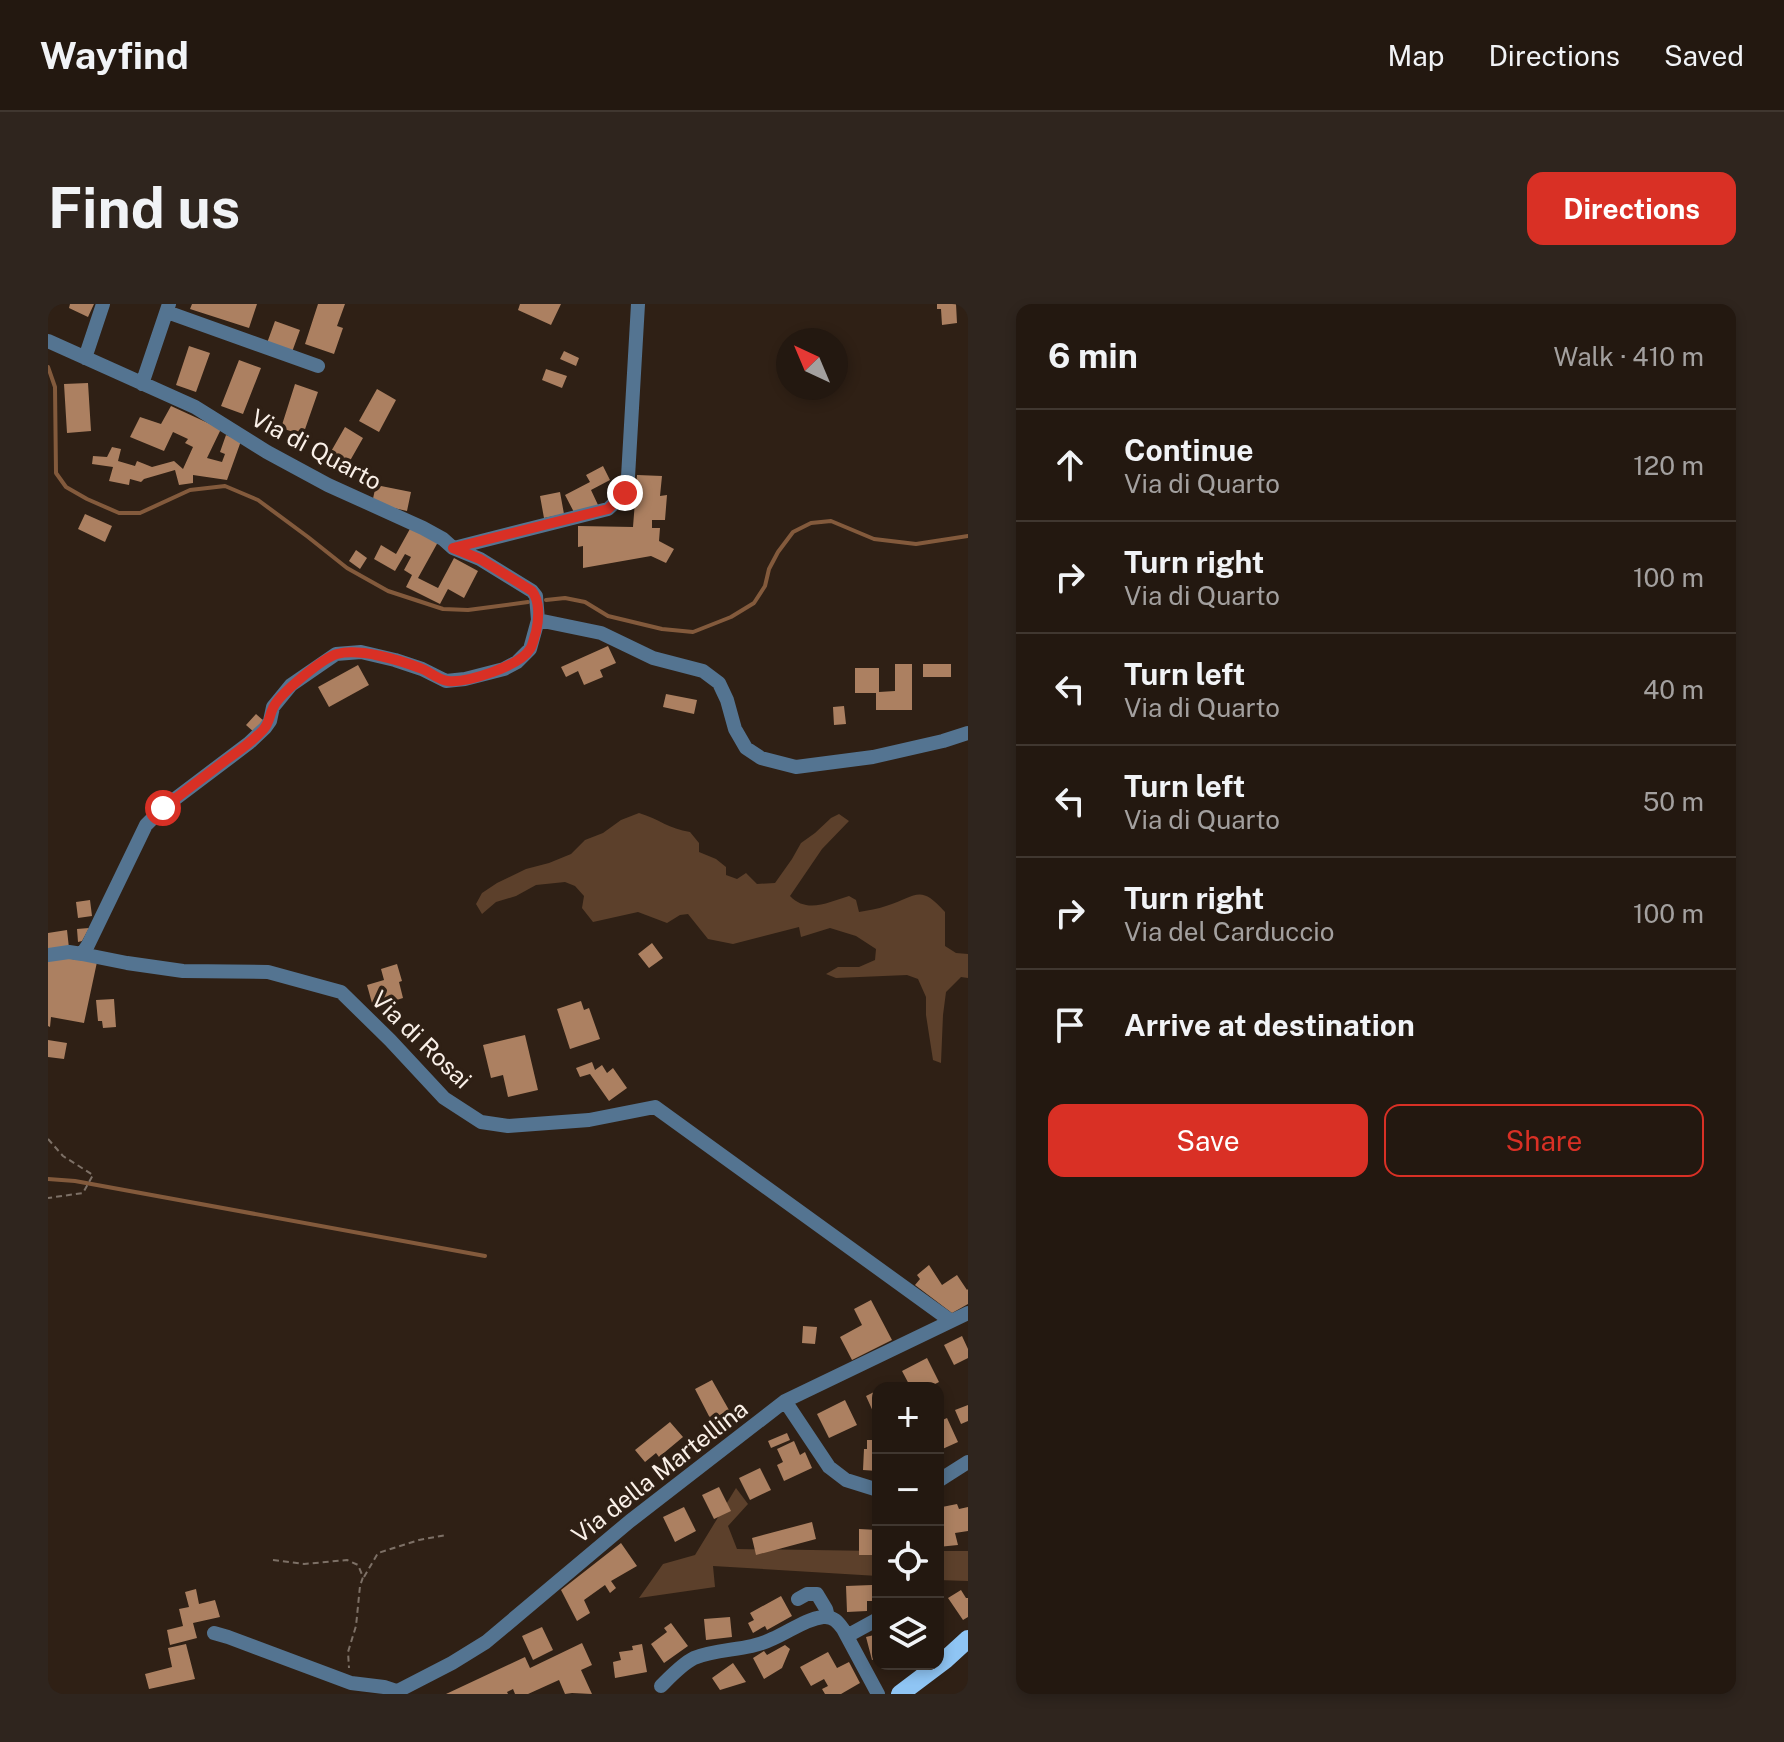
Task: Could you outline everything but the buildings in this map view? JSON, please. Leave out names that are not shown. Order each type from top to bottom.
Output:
[{"type":"main road","points":[[900,1694],[968,1639]]},
{"type":"street","points":[[85,358],[103,304]]},
{"type":"street","points":[[453,548],[608,509],[625,493],[632,429],[638,304]]},
{"type":"street","points":[[142,384],[168,308],[318,366]]},
{"type":"street","name":"Via di Quarto","points":[[48,341],[195,407],[328,485],[423,528],[453,548],[480,559],[532,591],[536,596],[538,620]]},
{"type":"street","points":[[48,955],[82,954],[146,825],[163,808],[249,743],[265,728],[273,707],[291,685],[336,654],[361,652],[422,669],[446,681],[465,679],[504,669],[517,662],[530,649],[538,620],[601,633],[653,658],[703,671],[719,683],[735,729],[746,748],[761,758],[796,767],[873,757],[968,733]]},
{"type":"street","name":"Via di Rosai","points":[[82,954],[183,971],[268,972],[341,992],[444,1098],[481,1122],[508,1126],[589,1120],[655,1107],[951,1321]]},
{"type":"street","name":"Via della Martellina","points":[[221,1635],[351,1683],[384,1687],[394,1693],[486,1642],[630,1521],[785,1401],[968,1313]]},
{"type":"street","points":[[785,1401],[829,1467],[846,1480],[872,1488]]},
{"type":"street","points":[[944,1477],[968,1462]]},
{"type":"street","points":[[798,1599],[807,1594],[817,1594],[828,1617]]},
{"type":"street","points":[[661,1686],[694,1658],[759,1644],[812,1620],[828,1617],[839,1624],[847,1636],[878,1694]]},
{"type":"street","points":[[847,1636],[872,1622]]},
{"type":"path","points":[[48,1139],[63,1156],[93,1175],[83,1193],[48,1198]]},
{"type":"path","points":[[351,1683],[346,1672],[350,1667],[348,1652],[356,1626],[360,1586],[378,1553],[446,1535]]},
{"type":"path","points":[[273,1560],[304,1564],[347,1560],[358,1565],[363,1577]]},
{"type":"shaded area","points":[[639,813],[690,832],[699,843],[699,852],[726,867],[726,875],[737,879],[746,873],[757,884],[775,883],[801,843],[831,818],[839,814],[849,821],[822,849],[790,896],[811,905],[849,896],[856,900],[859,912],[923,895],[945,912],[945,946],[956,953],[968,954],[968,978],[961,977],[946,992],[941,1063],[933,1060],[926,997],[918,979],[907,975],[836,978],[826,974],[838,967],[859,967],[875,960],[876,949],[856,936],[830,928],[801,937],[799,927],[733,944],[708,939],[688,914],[667,923],[638,912],[593,922],[582,908],[584,896],[575,886],[565,882],[536,885],[496,902],[482,914],[476,904],[482,893],[497,883],[526,869],[571,854],[585,840]]},
{"type":"shaded area","points":[[736,1488],[748,1504],[728,1526],[737,1549],[872,1551],[872,1576],[713,1566],[715,1587],[639,1598],[663,1564],[695,1555]]},
{"type":"shaded area","points":[[944,1551],[968,1551],[968,1581],[944,1580]]},
{"type":"waterway","points":[[48,367],[55,387],[56,473],[66,487],[87,499],[119,513],[140,513],[190,490],[225,486],[258,500],[347,568],[388,591],[443,609],[468,610],[528,602]]},
{"type":"waterway","points":[[546,600],[565,598],[585,602],[608,616],[662,629],[693,632],[731,617],[754,603],[765,586],[778,552],[793,532],[811,523],[831,521],[874,539],[916,544],[968,536]]},
{"type":"waterway","points":[[48,1179],[75,1181],[485,1256]]},
{"type":"route","points":[[163,808],[249,743],[265,728],[273,707],[291,685],[336,654],[361,652],[395,660],[446,681],[504,669],[517,662],[530,649],[535,634],[538,620],[536,596],[480,559],[453,548],[608,509],[625,493]]}]
